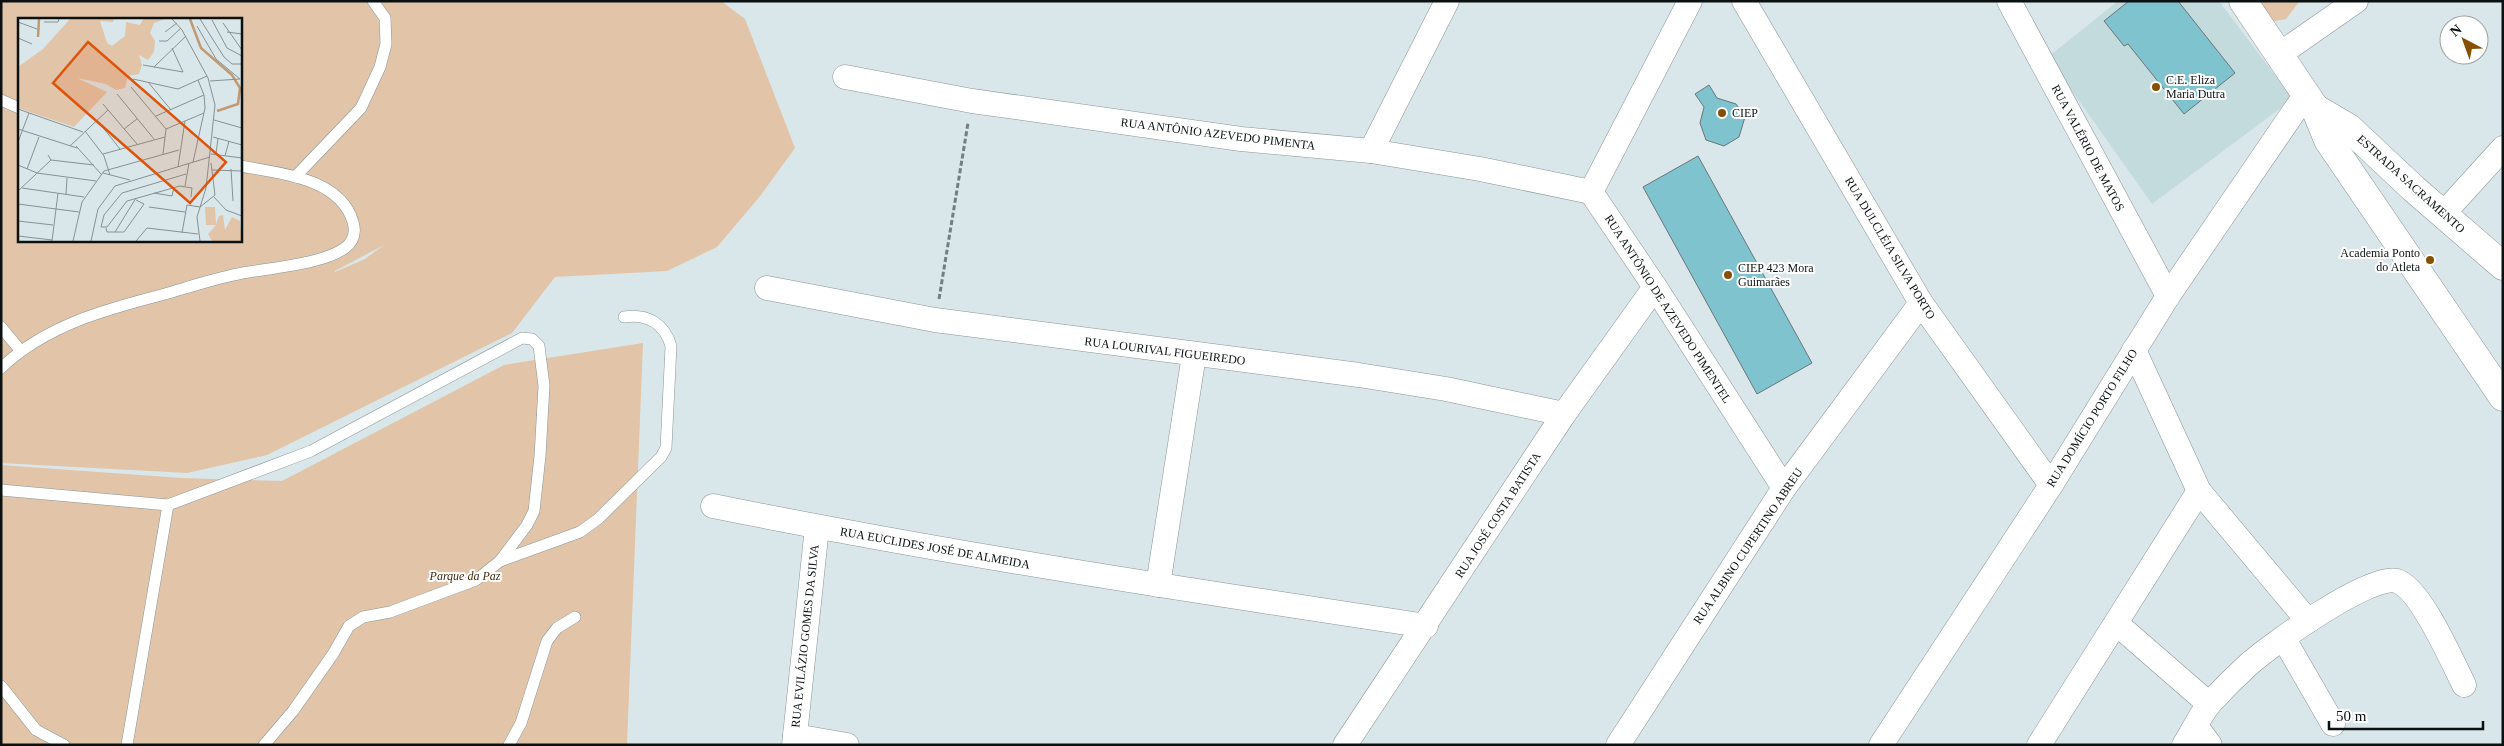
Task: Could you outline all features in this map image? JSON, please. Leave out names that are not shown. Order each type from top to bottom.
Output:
[{"type":"main road","name":"ESTRADA SACRAMENTO","points":[[2243,1],[2310,101],[2328,140],[2503,397]]},
{"type":"main road","name":"ESTRADA SACRAMENTO","points":[[2310,101],[2350,128],[2443,214],[2503,266]]},
{"type":"street","points":[[1371,151],[1447,1]]},
{"type":"street","points":[[1590,192],[1690,1]]},
{"type":"street","name":"RUA DULCLÉIA SILVA PORTO","points":[[1744,1],[1921,303],[2051,485]]},
{"type":"street","name":"RUA VALÉRIO DE MATOS","points":[[2009,1],[2168,296]]},
{"type":"street","points":[[2280,54],[2340,5]]},
{"type":"street","name":"RUA ANTÔNIO AZEVEDO PIMENTA","points":[[845,77],[972,101],[1241,139],[1371,151],[1590,192]]},
{"type":"street","name":"RUA DOMÍCIO PORTO FILHO","points":[[1881,745],[2051,485],[2168,296],[2310,101]]},
{"type":"street","points":[[2443,214],[2503,148]]},
{"type":"street","name":"RUA ANTÔNIO DE AZEVEDO PIMENTEL","points":[[1590,192],[1655,287],[1784,488]]},
{"type":"street","name":"RUA JOSÉ COSTA BATISTA","points":[[1345,745],[1426,626],[1564,414],[1655,287]]},
{"type":"street","name":"RUA LOURIVAL FIGUEIREDO","points":[[767,288],[935,320],[1359,375],[1446,389],[1564,414]]},
{"type":"street","name":"RUA ALBINO CUPERTINO ABREU","points":[[1618,745],[1784,488],[1921,303]]},
{"type":"street","points":[[2134,350],[2199,492],[2308,621]]},
{"type":"street","points":[[1158,585],[1194,355]]},
{"type":"street","points":[[2039,745],[2199,492]]},
{"type":"street","name":"RUA EUCLIDES JOSÉ DE ALMEIDA","points":[[713,506],[900,543],[1426,626]]},
{"type":"street","name":"RUA EVILÁZIO GOMES DA SILVA","points":[[795,740],[817,527]]},
{"type":"street","points":[[2197,738],[2209,704],[2248,664],[2308,621],[2365,587],[2381,580],[2397,581],[2409,590],[2422,605],[2464,685]]},
{"type":"street","points":[[2117,624],[2209,704]]},
{"type":"street","points":[[2284,639],[2332,724]]},
{"type":"street","points":[[795,740],[847,745]]},
{"type":"lane","points":[[295,177],[361,108],[380,67],[386,44],[385,18],[373,1]]},
{"type":"lane","points":[[1,100],[18,108]]},
{"type":"lane","points":[[1,368],[20,350],[90,314],[238,274],[326,256],[344,248],[352,241],[355,231],[351,215],[338,198],[326,188],[295,177],[241,166]]},
{"type":"lane","points":[[500,561],[580,532],[598,519],[661,457],[666,448],[671,346],[668,334],[655,322],[638,314],[624,317]]},
{"type":"lane","points":[[1,326],[20,350]]},
{"type":"lane","points":[[1,490],[168,505],[310,451],[522,338],[532,339],[539,346],[544,386],[540,456],[534,511],[527,526],[500,561],[476,580],[458,589],[390,612],[363,618],[349,626],[316,679],[264,745]]},
{"type":"lane","points":[[127,745],[168,505]]},
{"type":"lane","points":[[509,745],[521,722],[547,641],[557,628],[575,617]]},
{"type":"lane","points":[[1,686],[36,730],[64,745]]},
{"type":"path","points":[[935,320],[972,101]]},
{"type":"shaded area","points":[[2118,1],[2219,1],[2293,99],[2152,204],[2048,57]]},
{"type":"green space","points":[[1,1],[721,1],[745,19],[795,148],[761,195],[717,247],[667,271],[555,277],[512,333],[267,455],[187,473],[1,463]],"holes":[[[384,245],[365,259],[335,272]]]},
{"type":"green space","points":[[2249,1],[2299,2],[2286,19],[2264,23]]},
{"type":"green space","name":"Parque da Paz","points":[[643,343],[627,745],[1,745],[1,465],[182,478],[282,481],[504,365]]},
{"type":"building","points":[[2129,1],[2178,1],[2235,73],[2184,114],[2128,44],[2124,46],[2104,21]]},
{"type":"building","name":"CIEP","points":[[1709,85],[1717,98],[1736,104],[1745,117],[1739,137],[1724,146],[1706,140],[1700,123],[1704,107],[1695,94]]},
{"type":"building","name":"CIEP 423 Mora Guimarães","points":[[1698,156],[1812,363],[1757,394],[1643,187]]},
{"type":"place","name":"C.E. Eliza Maria Dutra","points":[[2156,87]]},
{"type":"place","name":"CIEP","points":[[1722,113]]},
{"type":"place","name":"Academia Ponto do Atleta","points":[[2430,260]]},
{"type":"place","name":"CIEP 423 Mora Guimarães","points":[[1728,275]]}]
